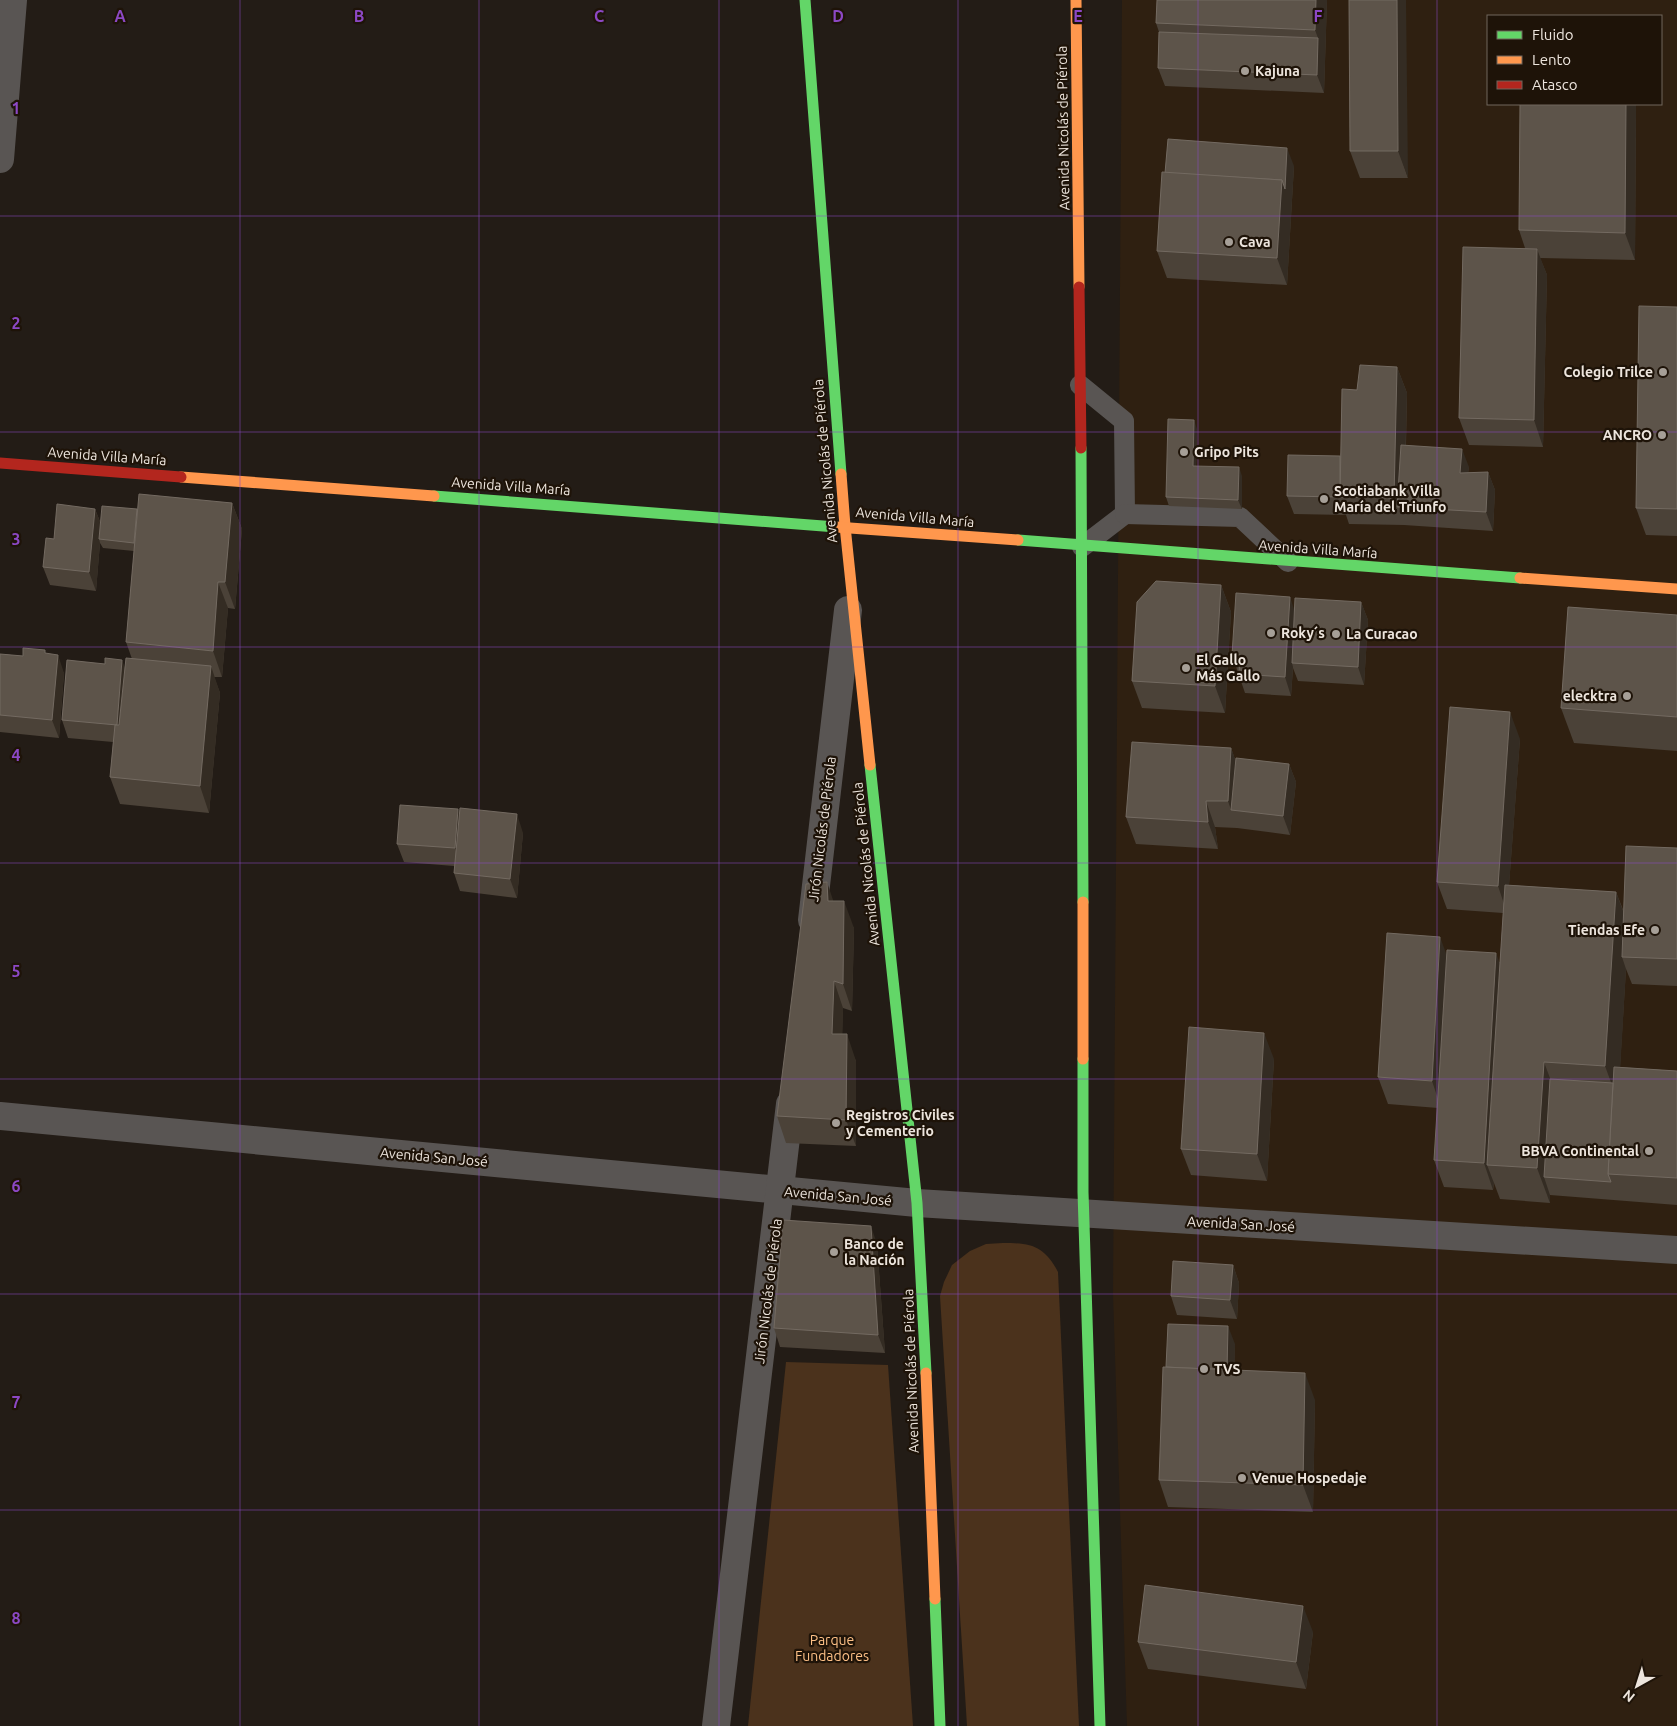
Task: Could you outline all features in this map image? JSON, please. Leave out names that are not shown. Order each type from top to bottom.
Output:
[{"type":"main road","name":"Avenida Nicolás de Piérola","points":[[805,0],[845,526],[917,1203],[924,1315],[940,1726]]},
{"type":"main road","name":"Avenida Nicolás de Piérola","points":[[1076,0],[1082,547],[1084,1214],[1100,1726]]},
{"type":"main road","name":"Avenida Villa María","points":[[0,463],[845,526],[1082,547],[1677,590]]},
{"type":"street","points":[[0,159],[13,0]]},
{"type":"street","name":"Jirón Nicolás de Piérola","points":[[809,943],[851,588]]},
{"type":"street","name":"Jirón Nicolás de Piérola","points":[[716,1726],[792,1082]]},
{"type":"street","name":"Avenida San José","points":[[0,1116],[917,1203],[1677,1250]]},
{"type":"lane","points":[[1080,384],[1124,421],[1125,514]]},
{"type":"lane","points":[[1082,547],[1125,514],[1240,517],[1288,562]]},
{"type":"shaded area","points":[[1122,0],[1677,0],[1677,1726],[1127,1726],[1113,1294]]},
{"type":"green space","points":[[986,1244],[1029,1245],[1042,1251],[1048,1256],[1058,1272],[1079,1726],[967,1726],[940,1296],[952,1265],[970,1251]]},
{"type":"green space","name":"Parque Fundadores","points":[[786,1362],[888,1365],[913,1726],[748,1726]]},
{"type":"building","points":[[1157,0],[1316,0],[1315,30],[1156,23]]},
{"type":"building","points":[[1349,0],[1397,0],[1398,151],[1350,151]]},
{"type":"building","points":[[1159,32],[1318,38],[1317,75],[1158,68]]},
{"type":"building","points":[[1520,105],[1626,105],[1625,233],[1519,230]]},
{"type":"building","points":[[1168,139],[1287,148],[1285,189],[1282,180],[1165,173]]},
{"type":"building","name":"Cava","points":[[1162,172],[1282,180],[1277,258],[1157,251]]},
{"type":"building","points":[[1463,247],[1537,249],[1534,420],[1459,418]]},
{"type":"building","points":[[1639,306],[1677,307],[1677,509],[1636,508]]},
{"type":"building","points":[[1360,365],[1397,367],[1394,498],[1340,497],[1342,389],[1357,390]]},
{"type":"building","name":"Gripo Pits","points":[[1168,419],[1194,420],[1193,466],[1239,467],[1238,500],[1166,497]]},
{"type":"building","points":[[1401,445],[1462,449],[1460,473],[1488,472],[1486,512],[1397,507]]},
{"type":"building","points":[[1288,455],[1340,456],[1340,497],[1287,496]]},
{"type":"building","points":[[139,494],[232,503],[225,582],[218,582],[213,651],[126,642]]},
{"type":"building","points":[[57,504],[95,509],[89,572],[43,567],[46,538],[54,539]]},
{"type":"building","points":[[102,506],[137,509],[134,543],[99,539]]},
{"type":"building","name":"El Gallo Más Gallo","points":[[1156,581],[1221,585],[1215,686],[1132,681],[1137,602]]},
{"type":"building","points":[[1236,593],[1290,597],[1285,677],[1239,674],[1240,655],[1232,655]]},
{"type":"building","points":[[1295,598],[1361,602],[1358,667],[1292,663]]},
{"type":"building","points":[[1568,607],[1677,615],[1677,717],[1561,708]]},
{"type":"building","points":[[23,648],[45,650],[45,653],[58,655],[52,720],[0,715],[0,654],[23,656]]},
{"type":"building","points":[[105,658],[122,660],[117,725],[62,720],[67,660],[105,664]]},
{"type":"building","points":[[126,658],[211,666],[200,786],[110,777],[115,725],[119,725]]},
{"type":"building","points":[[1450,707],[1510,712],[1498,886],[1437,882]]},
{"type":"building","points":[[1132,742],[1231,748],[1228,801],[1206,801],[1208,822],[1126,817]]},
{"type":"building","points":[[1236,758],[1289,764],[1283,816],[1231,810]]},
{"type":"building","points":[[400,805],[458,809],[455,848],[397,844]]},
{"type":"building","points":[[460,808],[517,814],[510,879],[454,873]]},
{"type":"building","name":"Tiendas Efe","points":[[1626,846],[1677,848],[1677,959],[1622,957]]},
{"type":"building","points":[[827,882],[828,901],[844,901],[843,984],[834,981],[832,1034],[847,1034],[846,1120],[777,1116],[806,884]]},
{"type":"building","points":[[1505,885],[1616,892],[1605,1066],[1544,1062],[1537,1168],[1487,1165]]},
{"type":"building","points":[[1387,933],[1440,937],[1432,1081],[1378,1077]]},
{"type":"building","points":[[1447,950],[1496,953],[1484,1163],[1434,1160]]},
{"type":"building","points":[[1189,1027],[1264,1033],[1257,1154],[1181,1149]]},
{"type":"building","name":"BBVA Continental","points":[[1614,1067],[1677,1071],[1677,1178],[1608,1174]]},
{"type":"building","points":[[1550,1079],[1613,1083],[1608,1174],[1611,1182],[1544,1177]]},
{"type":"building","points":[[783,1220],[871,1226],[878,1335],[774,1328]]},
{"type":"building","points":[[1173,1261],[1233,1265],[1230,1300],[1171,1296]]},
{"type":"building","points":[[1168,1324],[1228,1326],[1227,1370],[1166,1367]]},
{"type":"building","points":[[1163,1367],[1305,1373],[1303,1485],[1159,1480]]},
{"type":"building","points":[[1145,1585],[1303,1606],[1296,1662],[1138,1642]]},
{"type":"traffic: fast","points":[[805,0],[841,474]]},
{"type":"traffic: fast","points":[[1081,448],[1083,902]]},
{"type":"traffic: fast","points":[[434,496],[836,527]]},
{"type":"traffic: fast","points":[[1018,540],[1520,578]]},
{"type":"traffic: fast","points":[[870,765],[917,1203],[926,1373]]},
{"type":"traffic: fast","points":[[1083,1059],[1083,1192],[1100,1726]]},
{"type":"traffic: fast","points":[[935,1599],[940,1726]]},
{"type":"traffic: slow","points":[[1076,0],[1079,287]]},
{"type":"traffic: slow","points":[[841,474],[870,765]]},
{"type":"traffic: slow","points":[[181,477],[434,496]]},
{"type":"traffic: slow","points":[[836,527],[1018,540]]},
{"type":"traffic: slow","points":[[1520,578],[1677,589]]},
{"type":"traffic: slow","points":[[1083,902],[1083,1059]]},
{"type":"traffic: slow","points":[[926,1373],[935,1599]]},
{"type":"traffic: jam","points":[[1079,287],[1081,448]]},
{"type":"traffic: jam","points":[[0,463],[181,477]]},
{"type":"place","name":"Kajuna","points":[[1245,71]]},
{"type":"place","name":"Cava","points":[[1229,242]]},
{"type":"place","name":"Colegio Trilce","points":[[1663,372]]},
{"type":"place","name":"ANCRO","points":[[1662,435]]},
{"type":"place","name":"Gripo Pits","points":[[1184,452]]},
{"type":"place","name":"Scotiabank Villa María del Triunfo","points":[[1324,499]]},
{"type":"place","name":"Roky´s","points":[[1271,633]]},
{"type":"place","name":"La Curacao","points":[[1336,634]]},
{"type":"place","name":"El Gallo Más Gallo","points":[[1186,668]]},
{"type":"place","name":"elecktra","points":[[1627,696]]},
{"type":"place","name":"Tiendas Efe","points":[[1655,930]]},
{"type":"place","name":"Registros Civiles y Cementerio","points":[[836,1123]]},
{"type":"place","name":"BBVA Continental","points":[[1649,1151]]},
{"type":"place","name":"Banco de la Nación","points":[[834,1252]]},
{"type":"place","name":"TVS","points":[[1204,1369]]},
{"type":"place","name":"Venue Hospedaje","points":[[1242,1478]]}]
